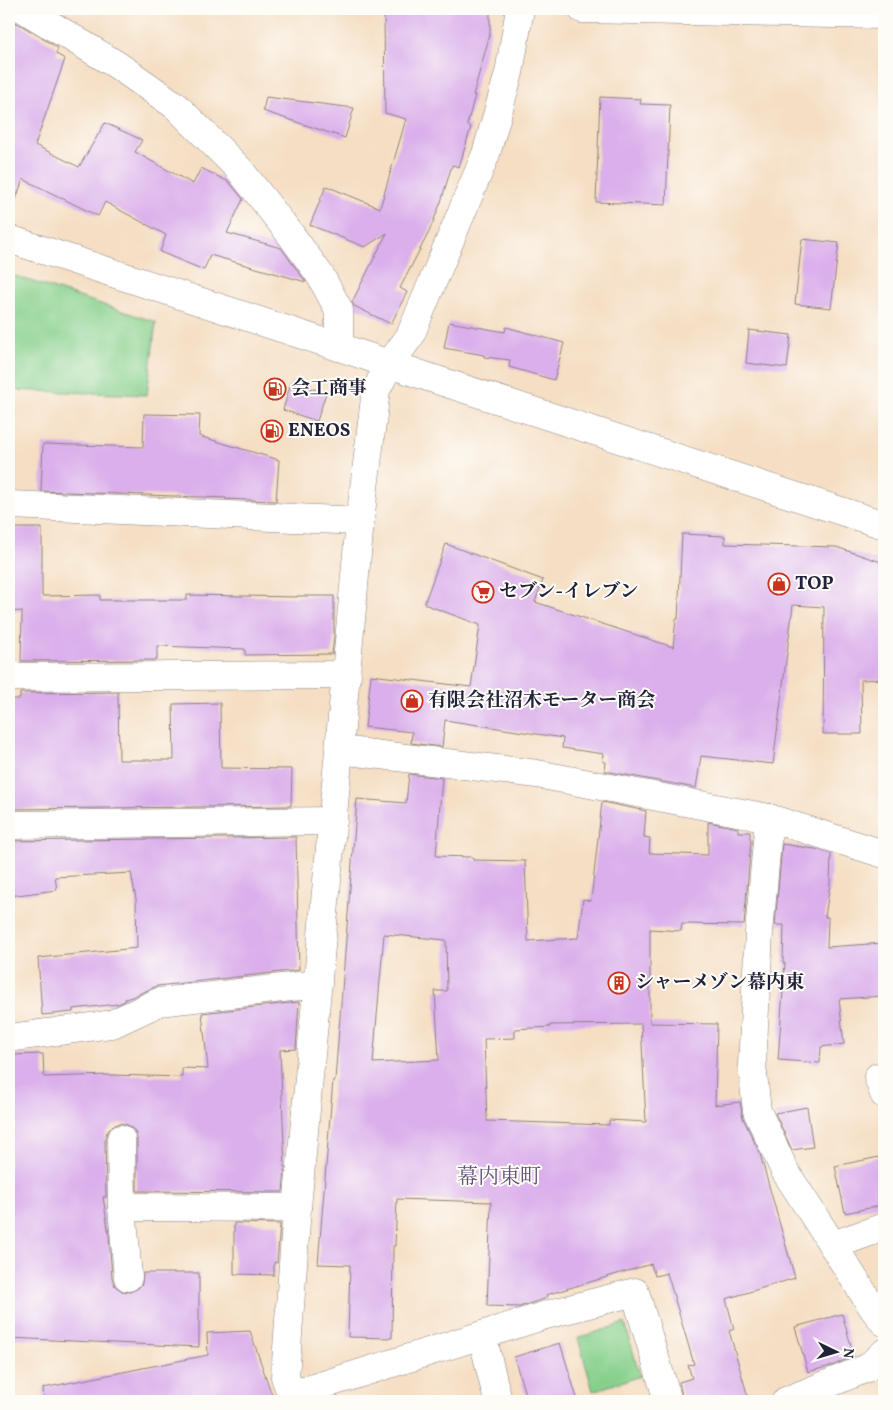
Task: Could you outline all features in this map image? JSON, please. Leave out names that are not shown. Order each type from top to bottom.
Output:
[{"type":"street","points":[[24,9],[117,65],[176,106],[239,169],[320,275],[339,310],[339,347]]},
{"type":"street","points":[[520,9],[509,73],[486,154],[410,336],[376,390],[360,522],[297,1208],[285,1377],[292,1398],[546,1315],[635,1292],[668,1401]]},
{"type":"street","points":[[582,9],[884,15]]},
{"type":"street","points":[[9,239],[884,525]]},
{"type":"street","points":[[11,505],[360,522]]},
{"type":"street","points":[[9,676],[346,675]]},
{"type":"street","points":[[340,750],[537,774],[769,818],[884,854]]},
{"type":"street","points":[[769,818],[759,933],[752,1065],[757,1111],[785,1171],[873,1308],[884,1322]]},
{"type":"street","points":[[9,825],[333,821]]},
{"type":"street","points":[[9,1038],[112,1024],[159,1002],[318,984]]},
{"type":"street","points":[[120,1139],[122,1207],[128,1277]]},
{"type":"street","points":[[122,1207],[297,1208]]},
{"type":"street","points":[[832,1245],[884,1227]]},
{"type":"street","points":[[482,1335],[498,1401]]},
{"type":"street","points":[[786,1401],[867,1368],[884,1353]]},
{"type":"green space","points":[[9,274],[156,322],[147,395],[9,390]]},
{"type":"green space","points":[[625,1323],[640,1376],[593,1391],[578,1338]]},
{"type":"building","points":[[490,9],[490,34],[473,95],[475,95],[467,125],[471,127],[459,167],[452,165],[441,202],[429,232],[400,288],[407,292],[391,324],[354,306],[352,302],[387,233],[365,247],[310,225],[326,186],[380,208],[406,119],[385,113],[384,11]]},
{"type":"building","points":[[9,20],[58,48],[56,54],[65,59],[35,145],[79,167],[105,123],[142,140],[135,152],[193,184],[201,168],[229,182],[243,199],[227,233],[281,248],[306,282],[210,255],[204,270],[160,252],[166,235],[105,202],[98,216],[23,179],[13,208],[9,208]]},
{"type":"building","points":[[266,97],[354,108],[345,138],[263,111]]},
{"type":"building","points":[[600,97],[641,99],[640,104],[670,105],[666,205],[596,202]]},
{"type":"building","points":[[802,239],[839,243],[831,308],[795,304]]},
{"type":"building","points":[[449,322],[505,332],[506,327],[564,343],[554,380],[509,367],[510,360],[484,357],[484,355],[444,348]]},
{"type":"building","points":[[749,330],[791,335],[787,368],[746,363]]},
{"type":"building","points":[[291,382],[326,393],[317,421],[283,410]]},
{"type":"building","points":[[144,414],[200,415],[199,436],[279,460],[276,501],[41,491],[43,444],[143,447]]},
{"type":"building","points":[[9,528],[42,528],[42,596],[100,595],[100,600],[187,600],[187,595],[334,596],[332,654],[245,655],[245,649],[157,646],[157,660],[21,661],[22,611],[9,612]]},
{"type":"building","points":[[682,534],[725,536],[725,544],[836,547],[884,563],[884,679],[861,680],[862,734],[823,734],[824,607],[793,605],[773,764],[701,756],[696,788],[605,771],[606,762],[603,762],[604,754],[562,748],[563,738],[445,720],[442,747],[411,743],[412,732],[365,727],[371,675],[471,687],[480,625],[424,604],[446,544],[543,580],[535,602],[673,647],[676,619],[678,619]]},
{"type":"building","points":[[118,692],[119,760],[174,760],[173,704],[220,703],[221,768],[292,769],[291,806],[9,809],[9,699],[20,699],[20,693]]},
{"type":"building","points":[[409,774],[442,778],[436,856],[473,857],[473,860],[525,861],[528,941],[578,938],[583,899],[591,901],[602,802],[646,811],[644,837],[650,838],[649,853],[708,855],[708,822],[738,828],[738,832],[750,832],[751,840],[744,925],[682,924],[681,931],[650,929],[650,1023],[717,1024],[715,1105],[740,1102],[743,1118],[760,1154],[795,1278],[726,1299],[734,1329],[729,1331],[748,1397],[733,1401],[683,1401],[679,1382],[692,1378],[688,1365],[694,1364],[667,1273],[655,1276],[651,1264],[546,1295],[547,1298],[519,1307],[487,1306],[491,1202],[397,1199],[395,1246],[393,1246],[392,1338],[348,1337],[350,1265],[318,1264],[333,1080],[335,1080],[357,799],[406,803]],"holes":[[[384,934],[446,940],[447,991],[435,991],[439,1060],[373,1063]],[[641,1024],[646,1122],[609,1120],[609,1125],[487,1121],[484,1039],[515,1038],[515,1029],[550,1027],[550,1025]]]},
{"type":"building","points":[[296,837],[299,970],[157,986],[125,999],[125,1001],[118,1004],[42,1015],[38,958],[137,948],[136,899],[131,873],[55,877],[57,890],[9,896],[9,841]]},
{"type":"building","points":[[782,844],[815,849],[831,854],[830,884],[825,917],[828,917],[827,947],[884,943],[884,996],[839,999],[844,1044],[821,1047],[820,1063],[778,1060],[785,963],[783,963],[784,925],[775,925]]},
{"type":"building","points":[[299,1002],[296,1049],[280,1050],[285,1169],[283,1192],[137,1191],[137,1139],[135,1131],[128,1125],[120,1123],[113,1126],[107,1132],[105,1139],[106,1197],[103,1197],[109,1235],[112,1278],[115,1286],[122,1291],[130,1292],[137,1289],[142,1284],[143,1273],[199,1273],[199,1347],[9,1338],[9,1055],[43,1054],[44,1077],[112,1075],[182,1077],[182,1068],[208,1069],[202,1013]]},
{"type":"building","points":[[807,1107],[813,1147],[792,1150],[775,1113]]},
{"type":"building","points":[[879,1157],[884,1180],[884,1205],[845,1213],[835,1166]]},
{"type":"building","points":[[234,1223],[280,1224],[277,1263],[274,1262],[274,1275],[234,1274]]},
{"type":"building","points":[[842,1314],[854,1356],[834,1365],[808,1372],[795,1327]]},
{"type":"building","points":[[250,1331],[274,1401],[44,1401],[43,1388],[208,1355],[207,1333]]},
{"type":"building","points":[[560,1343],[578,1401],[527,1401],[514,1357]]},
{"type":"place","name":"会工商事","points":[[275,389]]},
{"type":"place","name":"ENEOS","points":[[272,431]]},
{"type":"place","name":"TOP","points":[[779,584]]},
{"type":"place","name":"セブン-イレブン","points":[[483,592]]},
{"type":"place","name":"有限会社沼木モーター商会","points":[[412,701]]},
{"type":"place","name":"シャーメゾン幕内東","points":[[619,983]]},
{"type":"district","name":"幕内東町","points":[[499,1177]]}]
